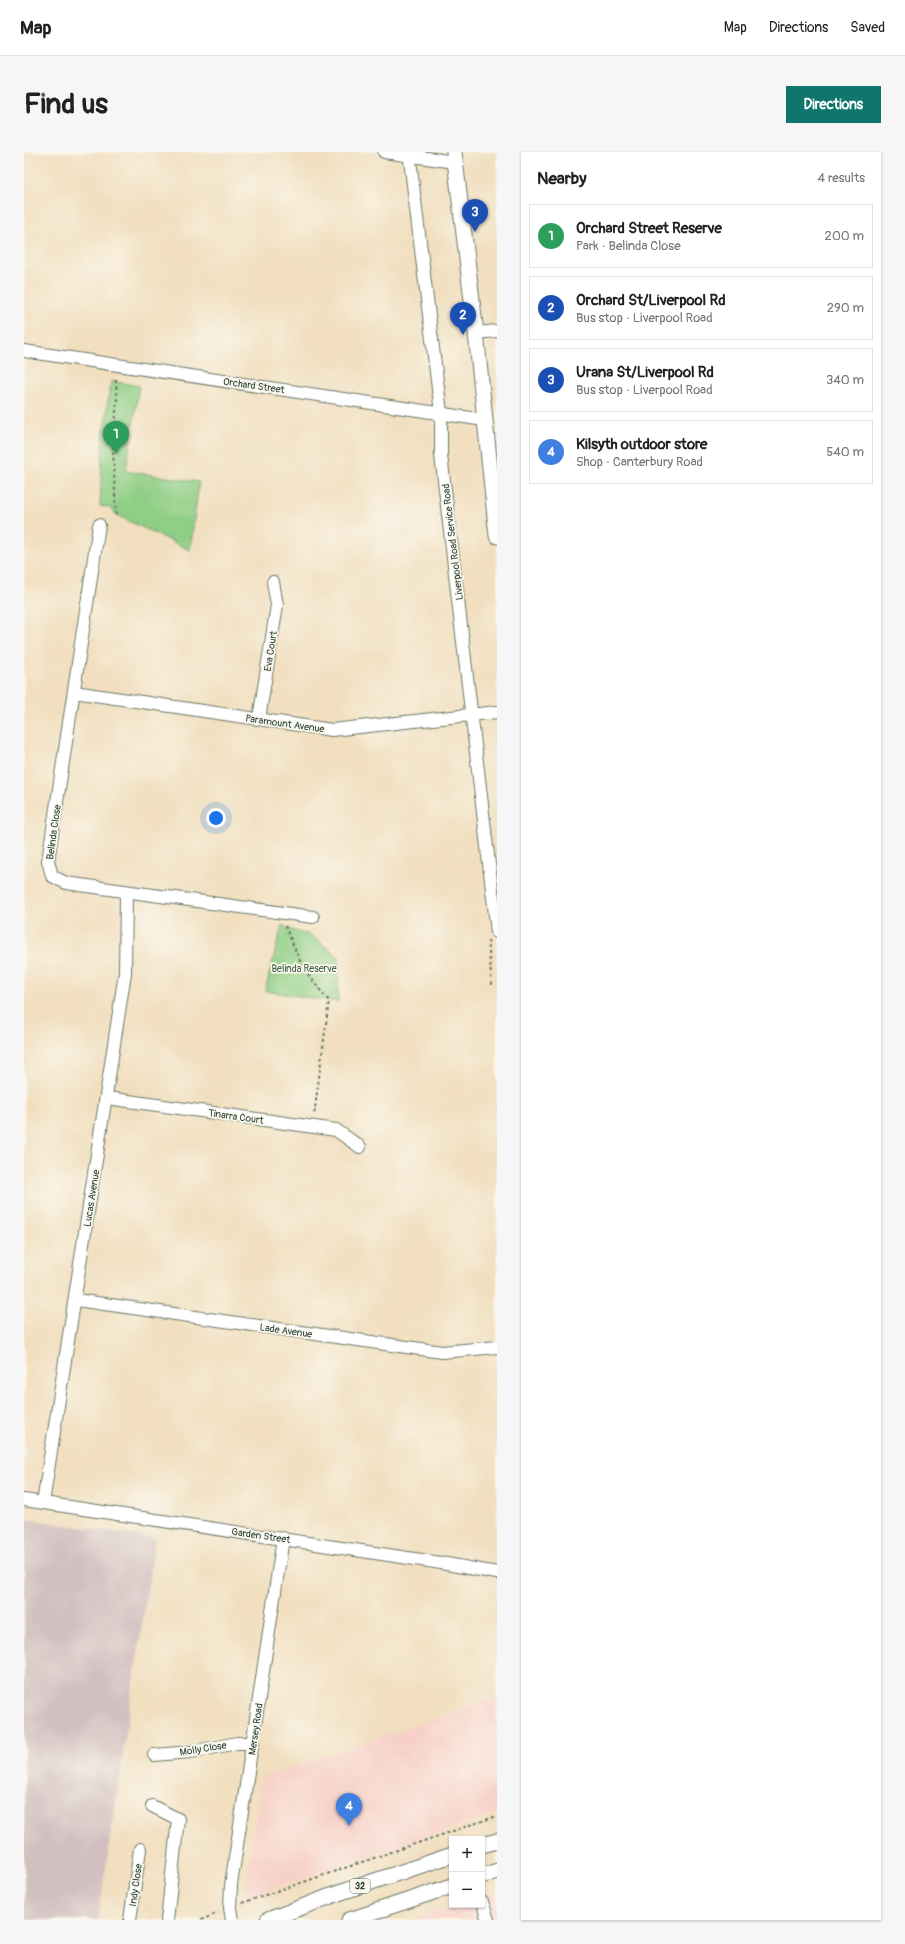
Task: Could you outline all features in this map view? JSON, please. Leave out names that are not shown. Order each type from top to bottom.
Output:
[{"type":"main road","points":[[455,157],[476,333],[497,536]]},
{"type":"main road","points":[[485,1844],[497,1841]]},
{"type":"main road","name":"32","points":[[268,1920],[336,1894],[449,1856]]},
{"type":"main road","points":[[485,1875],[497,1871]]},
{"type":"main road","points":[[349,1920],[449,1887]]},
{"type":"street","points":[[384,152],[455,157]]},
{"type":"street","name":"Liverpool Road Service Road","points":[[409,154],[441,413],[441,455],[497,932]]},
{"type":"street","points":[[476,333],[497,330]]},
{"type":"street","name":"Orchard Street","points":[[24,351],[484,420]]},
{"type":"street","name":"Belinda Close","points":[[99,525],[48,861],[52,876],[66,884],[313,917]]},
{"type":"street","name":"Eva Court","points":[[259,720],[277,605],[272,582]]},
{"type":"street","name":"Paramount Avenue","points":[[74,692],[259,720],[339,730],[497,712]]},
{"type":"street","name":"Lucas Avenue","points":[[43,1503],[76,1300],[125,973],[126,892]]},
{"type":"street","name":"Tinarra Court","points":[[107,1098],[336,1130],[360,1146]]},
{"type":"street","name":"Lade Avenue","points":[[76,1300],[442,1352],[497,1347]]},
{"type":"street","name":"Garden Street","points":[[24,1500],[283,1538],[497,1573]]},
{"type":"street","name":"Mersey Road","points":[[231,1914],[231,1885],[283,1538]]},
{"type":"street","name":"Molly Close","points":[[154,1755],[191,1752],[236,1743],[253,1743]]},
{"type":"street","points":[[152,1806],[178,1819],[167,1920]]},
{"type":"street","name":"Indy Close","points":[[130,1920],[140,1849]]},
{"type":"street","points":[[485,1907],[491,1918]]},
{"type":"path","points":[[116,380],[117,400],[113,448],[116,516]]},
{"type":"path","points":[[285,925],[304,970],[329,1001],[312,1127]]},
{"type":"path","points":[[201,1920],[231,1914],[244,1902],[497,1816]]},
{"type":"shaded area","points":[[24,1519],[155,1538],[98,1920],[24,1920]]},
{"type":"shaded area","points":[[497,1697],[497,1813],[244,1899],[261,1778]]},
{"type":"shaded area","points":[[497,1892],[497,1920],[414,1920],[449,1908],[485,1908],[485,1896]]},
{"type":"green space","points":[[111,381],[139,386],[126,471],[199,482],[190,550],[118,516],[108,507],[100,506],[103,437]]},
{"type":"green space","name":"Belinda Reserve","points":[[282,925],[294,931],[310,935],[339,957],[338,1002],[265,991]]},
{"type":"place","name":"Urana St/Liverpool Rd","points":[[475,232]]},
{"type":"place","name":"Orchard St/Liverpool Rd","points":[[463,335]]},
{"type":"place","name":"Orchard Street Reserve","points":[[116,454]]},
{"type":"place","name":"Kilsyth outdoor store","points":[[349,1826]]}]
